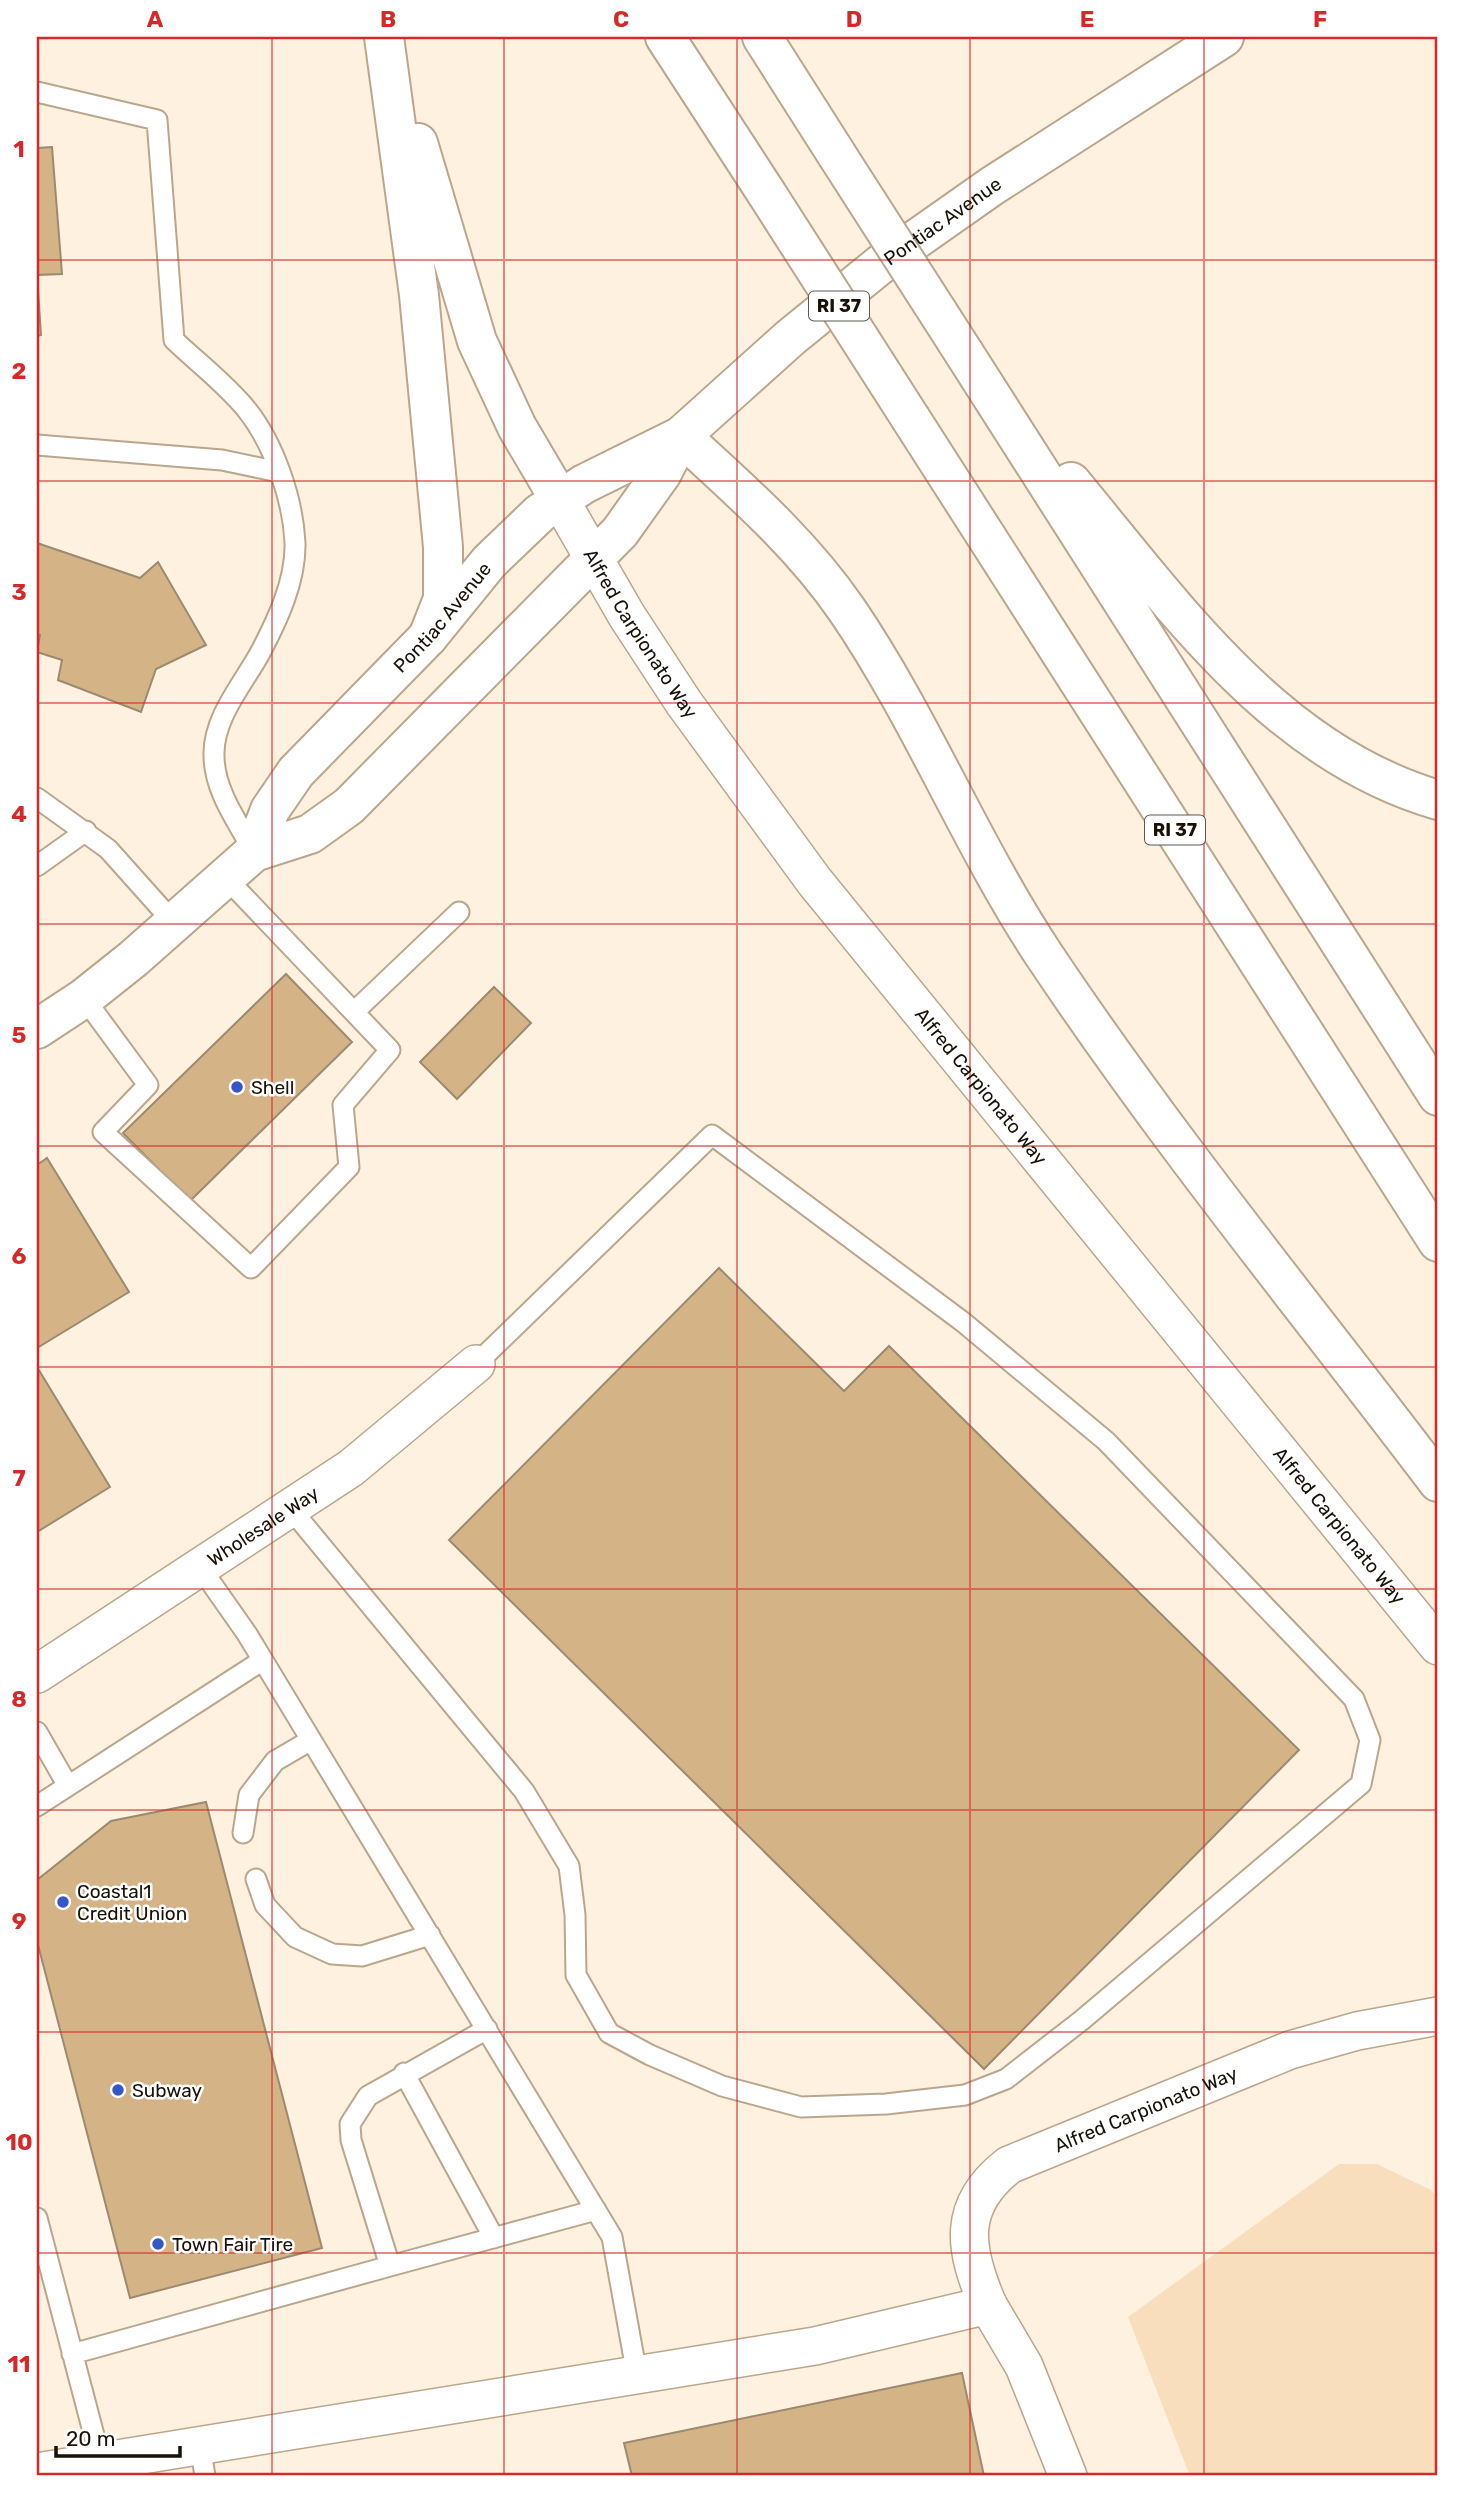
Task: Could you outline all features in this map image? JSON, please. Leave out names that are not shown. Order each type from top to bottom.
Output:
[{"type":"main road","points":[[385,37],[477,341],[517,427],[560,500]]},
{"type":"main road","points":[[385,37],[419,295],[443,547],[443,599],[428,637]]},
{"type":"main road","name":"RI 37","points":[[665,37],[1438,1242]]},
{"type":"main road","points":[[762,37],[1438,1096]]},
{"type":"main road","name":"Pontiac Avenue","points":[[254,852],[270,810],[289,781],[428,637],[489,562],[522,529],[560,500],[612,470],[681,436],[799,330],[891,257],[1038,156],[1224,37]]},
{"type":"main road","points":[[964,353],[1180,613],[1253,689],[1328,751],[1384,781],[1438,800]]},
{"type":"main road","points":[[681,436],[792,540],[846,608],[917,725],[988,864],[1057,975],[1156,1112],[1438,1482]]},
{"type":"main road","name":"Pontiac Avenue","points":[[37,1029],[84,998],[175,924],[254,852],[310,834],[349,806],[595,560],[643,503],[681,436]]},
{"type":"street","name":"Alfred Carpionato Way","points":[[560,500],[684,703],[815,882],[1438,1646]]},
{"type":"street","name":"Wholesale Way","points":[[37,1674],[351,1468],[476,1364]]},
{"type":"street","name":"Alfred Carpionato Way","points":[[1068,2476],[1024,2366],[988,2305],[971,2259],[971,2214],[984,2188],[1009,2165],[1290,2050],[1357,2031],[1438,2016]]},
{"type":"street","points":[[37,2472],[101,2462],[202,2461],[637,2375],[815,2346],[988,2305]]},
{"type":"lane","points":[[37,92],[157,120],[174,340],[248,412],[260,428],[279,472],[295,543],[292,569],[273,629],[223,716],[214,751],[221,789],[254,852]]},
{"type":"lane","points":[[37,445],[222,460],[279,472]]},
{"type":"lane","points":[[37,798],[86,831],[118,859],[175,924]]},
{"type":"lane","points":[[37,866],[86,831]]},
{"type":"lane","points":[[84,998],[148,1085],[103,1132],[251,1268],[349,1167],[343,1105],[390,1050],[226,878]]},
{"type":"lane","points":[[354,1012],[458,912]]},
{"type":"lane","points":[[290,1508],[524,1791],[569,1866],[575,1915],[576,1975],[609,2033],[650,2055],[722,2086],[802,2107],[886,2104],[965,2095],[1006,2079],[1082,2020],[1361,1784],[1370,1740],[1354,1699],[1106,1441],[963,1322],[712,1135],[476,1364]]},
{"type":"lane","points":[[200,1567],[263,1660],[612,2237],[637,2375]]},
{"type":"lane","points":[[37,1806],[263,1660]]},
{"type":"lane","points":[[37,1732],[68,1786]]},
{"type":"lane","points":[[243,1833],[249,1795],[275,1760],[311,1740]]},
{"type":"lane","points":[[256,1879],[265,1905],[295,1937],[332,1954],[362,1956],[430,1935]]},
{"type":"lane","points":[[390,2266],[351,2140],[351,2124],[368,2096],[404,2073],[487,2029]]},
{"type":"lane","points":[[404,2073],[494,2238]]},
{"type":"lane","points":[[72,2354],[596,2210]]},
{"type":"lane","points":[[37,2218],[101,2462]]},
{"type":"shaded area","points":[[1339,2164],[1377,2164],[1431,2190],[1438,2198],[1438,2476],[1190,2476],[1128,2317]]},
{"type":"building","points":[[52,147],[62,274],[37,275],[37,148]]},
{"type":"building","points":[[37,275],[41,335],[37,336]]},
{"type":"building","points":[[37,543],[140,578],[158,562],[206,645],[156,669],[141,712],[58,680],[62,660],[37,652],[40,635],[37,635]]},
{"type":"building","name":"Shell","points":[[286,974],[352,1042],[190,1201],[123,1133]]},
{"type":"building","points":[[494,987],[531,1023],[457,1099],[420,1062]]},
{"type":"building","points":[[47,1158],[129,1292],[37,1348],[37,1165]]},
{"type":"building","points":[[719,1268],[844,1391],[889,1346],[1299,1750],[984,2069],[449,1540]]},
{"type":"building","points":[[37,1367],[110,1487],[37,1532]]},
{"type":"building","points":[[206,1802],[322,2248],[130,2298],[37,1941],[37,1880],[111,1821]]},
{"type":"building","points":[[962,2373],[984,2476],[632,2476],[624,2443]]},
{"type":"place","name":"Shell","points":[[237,1087]]},
{"type":"place","name":"Coastal1 Credit Union","points":[[63,1902]]},
{"type":"place","name":"Subway","points":[[118,2090]]},
{"type":"place","name":"Town Fair Tire","points":[[158,2244]]}]
